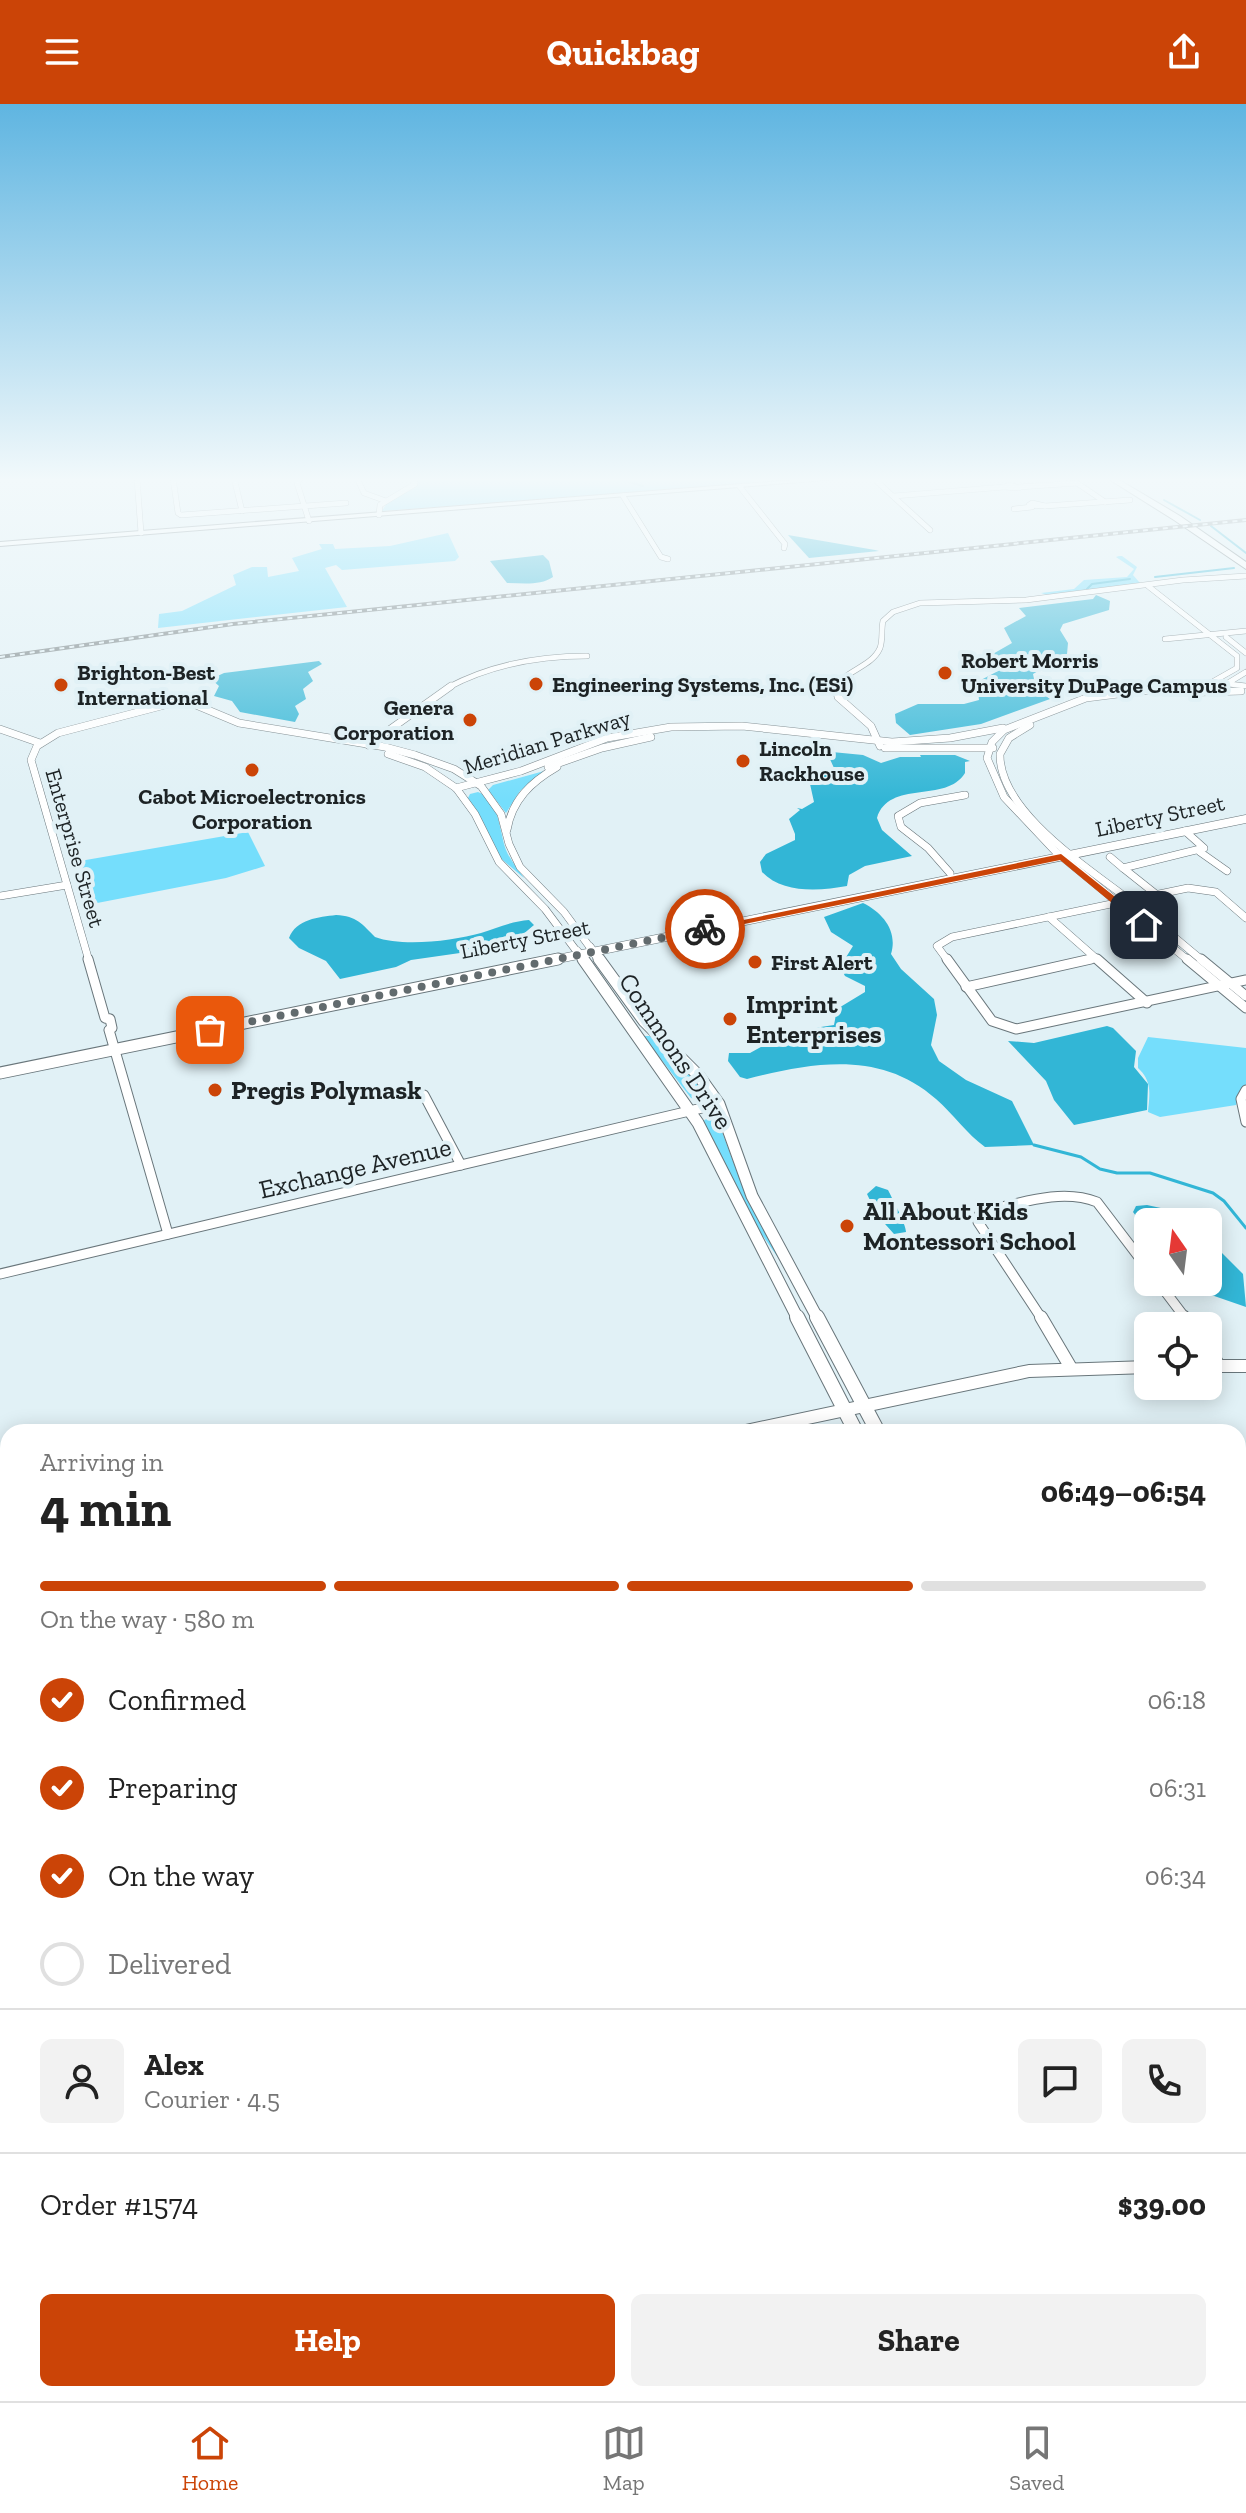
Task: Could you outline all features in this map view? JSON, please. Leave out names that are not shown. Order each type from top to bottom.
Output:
[{"type":"street","points":[[879,742],[872,723],[839,700],[835,688],[842,677],[876,654],[881,642],[881,624],[891,613],[928,603],[1018,601],[1155,585]]},
{"type":"street","points":[[1157,585],[1220,636],[1232,650],[1238,664],[1233,672],[1212,682]]},
{"type":"street","points":[[1148,586],[1246,653]]},
{"type":"street","points":[[1168,641],[1246,633]]},
{"type":"street","points":[[368,745],[465,678],[507,667],[587,656]]},
{"type":"street","name":"Meridian Parkway","points":[[989,748],[999,733],[1013,726],[1095,696],[1212,682],[1245,682]]},
{"type":"street","name":"Meridian Parkway","points":[[458,790],[623,742],[693,732],[764,733],[989,748],[1003,746],[1023,729],[1069,710],[1118,698],[1245,682]]},
{"type":"street","points":[[1175,693],[1227,684]]},
{"type":"street","name":"Enterprise Street","points":[[168,1234],[109,1030],[103,1029],[101,1020],[105,1018],[31,760],[33,750],[40,743],[66,731],[184,700],[239,723],[368,745]]},
{"type":"street","name":"Meridian Parkway","points":[[479,784],[607,738],[671,727],[742,726],[838,740],[868,739],[879,742],[968,736],[1013,726]]},
{"type":"street","points":[[0,729],[40,743]]},
{"type":"street","points":[[368,745],[423,757],[454,769],[479,784]]},
{"type":"street","name":"Commons Drive","points":[[368,745],[425,767],[458,790],[475,814],[499,862],[554,920],[690,1110],[852,1424]]},
{"type":"street","points":[[1003,746],[1000,760],[1011,790],[1064,853],[1130,900],[1246,996]]},
{"type":"street","points":[[949,747],[971,750],[987,758]]},
{"type":"street","points":[[989,748],[987,758],[1004,797],[1118,903],[1246,1008]]},
{"type":"street","points":[[507,836],[510,814],[519,797],[540,777],[573,759]]},
{"type":"street","name":"Commons Drive","points":[[479,784],[501,814],[520,867],[564,912],[644,1021],[699,1076],[719,1104],[752,1196],[874,1424]]},
{"type":"street","points":[[950,873],[928,848],[901,827],[898,816],[903,809],[917,804],[965,795]]},
{"type":"street","name":"Liberty Street","points":[[591,949],[1064,853],[1246,812]]},
{"type":"street","name":"Liberty Street","points":[[0,1065],[113,1046],[950,873],[1246,819]]},
{"type":"street","points":[[1185,831],[1203,845],[1200,852]]},
{"type":"street","points":[[1123,868],[1200,852],[1227,871]]},
{"type":"street","points":[[1110,857],[1157,895]]},
{"type":"street","points":[[0,896],[67,885]]},
{"type":"street","points":[[1246,918],[1223,896],[1208,889],[1188,888],[940,942],[939,951],[992,1021],[1016,1029],[1246,980]]},
{"type":"street","points":[[1049,917],[1147,1003]]},
{"type":"street","points":[[966,987],[1096,958]]},
{"type":"street","name":"Liberty Street","points":[[0,1073],[113,1046]]},
{"type":"street","points":[[1246,1090],[1241,1099],[1246,1122]]},
{"type":"street","points":[[424,1095],[461,1165]]},
{"type":"street","name":"Exchange Avenue","points":[[0,1274],[719,1104]]},
{"type":"street","points":[[1071,1368],[1063,1350],[978,1222],[979,1215],[986,1211],[1075,1195],[1090,1198],[1097,1202],[1134,1251]]},
{"type":"street","points":[[1222,1366],[1246,1366]]},
{"type":"street","points":[[777,1424],[1029,1371],[1134,1367]]},
{"type":"shaded area","points":[[236,585],[335,585],[347,607],[158,628],[159,614],[182,611]]},
{"type":"shaded area","points":[[1078,585],[1125,585],[1050,596],[1041,593],[1074,589]]},
{"type":"shaded area","points":[[1096,595],[1110,601],[1109,610],[1063,624],[1060,630],[1068,643],[1067,654],[1033,674],[1036,689],[1050,699],[981,724],[910,735],[896,723],[895,714],[918,704],[964,704],[979,700],[977,682],[1000,670],[991,655],[1012,643],[1004,628],[1026,616],[1019,608],[1093,599]]},
{"type":"shaded area","points":[[319,661],[322,664],[308,672],[313,681],[303,689],[306,699],[295,706],[299,714],[295,722],[240,712],[232,701],[214,696],[219,686],[211,679],[224,673]]},
{"type":"shaded area","points":[[832,752],[863,755],[881,763],[920,755],[955,755],[970,761],[965,762],[965,773],[945,788],[905,795],[883,806],[877,818],[882,830],[912,856],[865,866],[849,875],[847,886],[814,890],[780,884],[762,872],[760,862],[766,854],[795,840],[789,819],[800,810],[797,808],[802,809],[814,802],[810,784],[834,768],[829,757]]},
{"type":"shaded area","points":[[544,771],[520,791],[506,813],[488,790],[493,785]]},
{"type":"shaded area","points":[[478,792],[495,809],[506,850],[524,878],[498,856],[468,798],[470,794]]},
{"type":"shaded area","points":[[248,832],[265,866],[226,878],[92,904],[86,898],[90,890],[80,861]]},
{"type":"shaded area","points":[[863,903],[877,912],[887,924],[892,938],[891,954],[901,969],[934,999],[937,1015],[931,1045],[939,1061],[966,1080],[1012,1101],[1034,1145],[985,1147],[936,1099],[915,1083],[893,1073],[846,1064],[821,1065],[747,1079],[740,1077],[728,1061],[729,1053],[750,1053],[766,1044],[780,1041],[788,1032],[834,1025],[837,1009],[865,992],[865,986],[845,976],[840,967],[853,946],[831,932],[824,917]]},
{"type":"shaded area","points":[[336,915],[354,919],[375,937],[399,942],[456,938],[529,920],[534,925],[509,946],[411,960],[396,967],[340,979],[326,961],[299,948],[289,938],[302,923]]},
{"type":"shaded area","points":[[1107,1026],[1113,1028],[1136,1051],[1134,1067],[1148,1084],[1147,1110],[1074,1125],[1054,1100],[1046,1081],[1008,1041],[1034,1043]]},
{"type":"shaded area","points":[[643,1036],[650,1036],[682,1063],[708,1098],[691,1098]]},
{"type":"shaded area","points":[[1148,1037],[1246,1048],[1246,1086],[1239,1092],[1236,1105],[1160,1117],[1148,1112],[1149,1088],[1138,1068],[1138,1058]]},
{"type":"shaded area","points":[[709,1117],[718,1121],[740,1180],[779,1259],[748,1215],[702,1122]]},
{"type":"shaded area","points":[[876,1186],[888,1190],[906,1232],[894,1234],[877,1215],[867,1194]]},
{"type":"shaded area","points":[[1147,1205],[1161,1208],[1135,1208]]},
{"type":"shaded area","points":[[1222,1253],[1243,1274],[1246,1307],[1214,1296],[1222,1296]]},
{"type":"waterway","points":[[1087,589],[1091,585]]},
{"type":"waterway","points":[[1034,1145],[1081,1157],[1100,1169],[1117,1173],[1150,1173],[1213,1193],[1224,1201],[1246,1228]]},
{"type":"railway","points":[[0,657],[233,624],[611,585]]},
{"type":"way so far","points":[[210,1030],[705,929]]},
{"type":"place","name":"Robert Morris University DuPage Campus","points":[[945,673]]},
{"type":"place","name":"Engineering Systems, Inc. (ESi)","points":[[536,684]]},
{"type":"place","name":"Brighton-Best International","points":[[61,685]]},
{"type":"place","name":"Genera Corporation","points":[[470,720]]},
{"type":"place","name":"Lincoln Rackhouse","points":[[743,761]]},
{"type":"place","name":"Cabot Microelectronics Corporation","points":[[252,770]]},
{"type":"place","name":"First Alert","points":[[755,962]]},
{"type":"place","name":"Imprint Enterprises","points":[[730,1019]]},
{"type":"place","name":"Pregis Polymask","points":[[215,1090]]},
{"type":"place","name":"All About Kids Montessori School","points":[[847,1226]]},
{"type":"route","points":[[705,929],[1061,857],[1144,925]]}]
